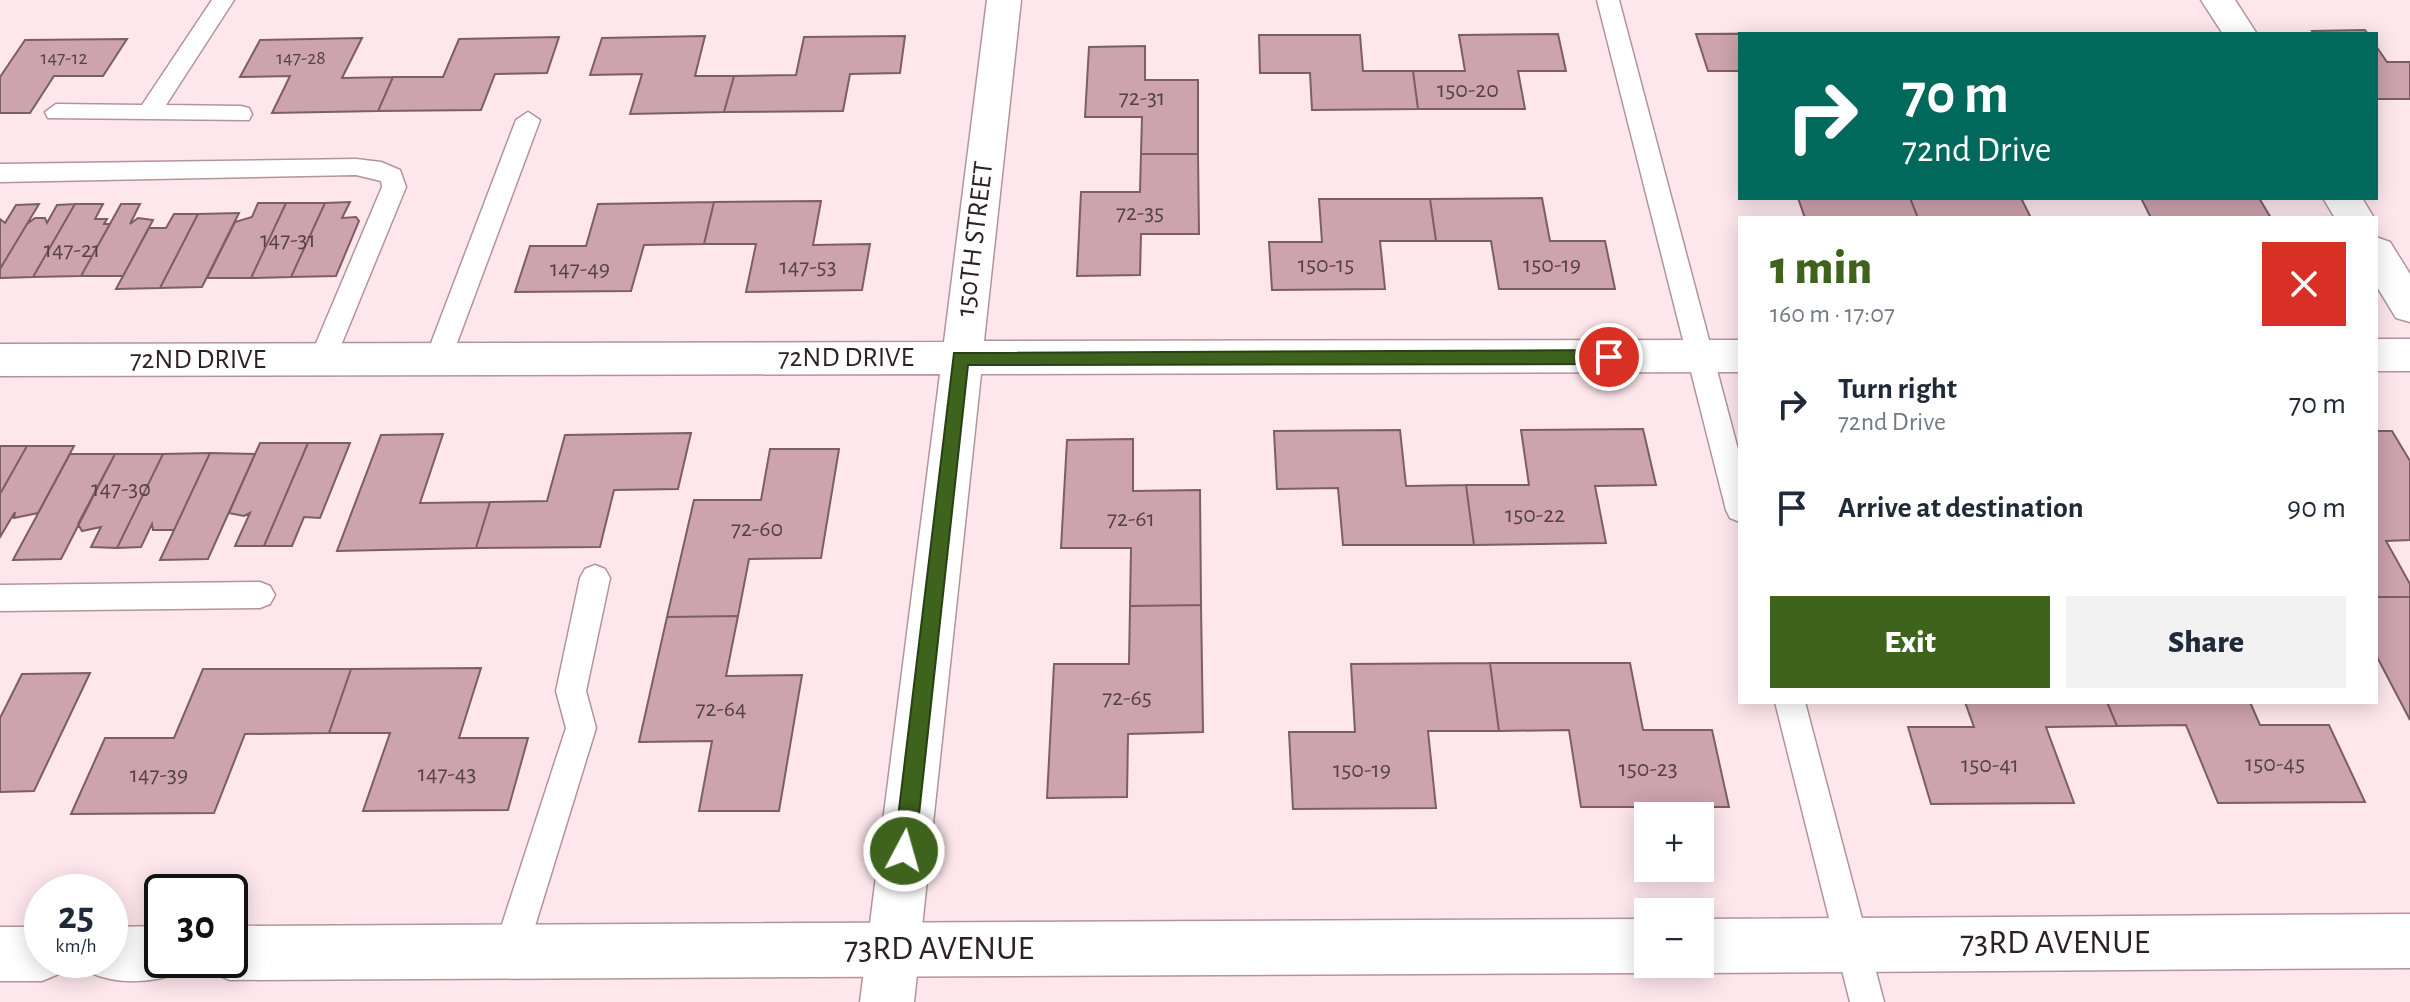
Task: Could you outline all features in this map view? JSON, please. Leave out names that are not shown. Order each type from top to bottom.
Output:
[{"type":"street","name":"150TH STREET","points":[[887,1002],[1004,0]]},
{"type":"street","points":[[2218,0],[2239,32]]},
{"type":"street","points":[[2378,255],[2410,307]]},
{"type":"street","points":[[2378,355],[2410,355]]},
{"type":"street","name":"72ND DRIVE","points":[[0,360],[1738,356]]},
{"type":"street","name":"73RD AVENUE","points":[[1714,946],[2410,941]]},
{"type":"street","name":"73RD AVENUE","points":[[248,953],[1634,946]]},
{"type":"street","points":[[0,954],[24,954]]},
{"type":"lane","points":[[149,113],[223,0]]},
{"type":"lane","points":[[1608,0],[1738,502]]},
{"type":"lane","points":[[56,112],[241,114]]},
{"type":"lane","points":[[438,359],[528,120]]},
{"type":"lane","points":[[0,173],[356,167],[381,170],[392,176],[394,187],[322,360]]},
{"type":"lane","points":[[510,952],[581,728],[571,691],[595,578]]},
{"type":"lane","points":[[0,598],[260,595]]},
{"type":"lane","points":[[1791,704],[1867,1002]]},
{"type":"building","points":[[2365,30],[2366,32],[2313,32]]},
{"type":"building","points":[[1558,34],[1566,71],[1518,71],[1525,109],[1418,109],[1413,71],[1465,71],[1459,35]]},
{"type":"building","points":[[1696,34],[1738,34],[1738,71],[1708,71]]},
{"type":"building","points":[[1259,35],[1360,35],[1363,71],[1413,71],[1418,109],[1312,110],[1310,73],[1260,73]]},
{"type":"building","points":[[705,36],[695,76],[734,76],[724,112],[630,114],[642,74],[590,75],[602,38]]},
{"type":"building","points":[[905,36],[900,73],[850,74],[843,111],[724,112],[734,76],[796,75],[804,37]]},
{"type":"building","points":[[559,37],[547,73],[495,74],[481,110],[378,111],[393,77],[443,77],[459,39]]},
{"type":"building","points":[[362,38],[342,78],[393,77],[378,111],[272,113],[290,76],[240,77],[260,40]]},
{"type":"building","points":[[127,39],[103,76],[54,76],[30,113],[0,113],[0,77],[25,40]]},
{"type":"building","points":[[1145,46],[1145,80],[1198,80],[1198,154],[1141,154],[1142,117],[1085,117],[1089,47]]},
{"type":"building","points":[[2378,49],[2387,62],[2410,62],[2410,99],[2378,99]]},
{"type":"building","points":[[1141,154],[1198,154],[1199,234],[1141,234],[1140,275],[1077,276],[1081,192],[1140,192]]},
{"type":"building","points":[[1542,198],[1550,241],[1605,241],[1615,289],[1499,289],[1491,241],[1436,241],[1430,199]]},
{"type":"building","points":[[1319,199],[1430,199],[1436,241],[1380,241],[1385,289],[1272,290],[1269,242],[1322,242]]},
{"type":"building","points":[[1799,200],[1911,200],[1917,216],[1804,216]]},
{"type":"building","points":[[1911,200],[2022,200],[2030,216],[1917,216]]},
{"type":"building","points":[[2142,200],[2260,200],[2270,216],[2150,216]]},
{"type":"building","points":[[821,201],[813,245],[870,244],[862,290],[746,292],[756,244],[704,244],[714,202]]},
{"type":"building","points":[[350,202],[342,218],[356,217],[359,221],[336,276],[291,277],[325,203]]},
{"type":"building","points":[[714,202],[704,244],[644,245],[631,291],[515,292],[530,246],[586,246],[598,204]]},
{"type":"building","points":[[258,203],[286,203],[251,278],[207,278],[235,222],[252,217]]},
{"type":"building","points":[[286,203],[325,203],[291,277],[251,278]]},
{"type":"building","points":[[39,204],[0,269],[0,219],[5,223],[16,205]]},
{"type":"building","points":[[75,204],[33,277],[0,278],[0,269],[27,224],[35,218],[45,218],[47,223],[57,205]]},
{"type":"building","points":[[75,204],[103,204],[95,219],[107,219],[104,224],[110,224],[81,276],[33,277]]},
{"type":"building","points":[[121,204],[140,204],[130,224],[138,218],[153,220],[123,276],[81,276]]},
{"type":"building","points":[[239,213],[202,287],[160,288],[198,214]]},
{"type":"building","points":[[174,214],[198,214],[160,288],[116,289],[149,228],[166,228]]},
{"type":"building","points":[[1643,429],[1656,485],[1595,486],[1606,543],[1474,545],[1466,485],[1529,485],[1521,430]]},
{"type":"building","points":[[1400,430],[1406,486],[1466,485],[1474,545],[1343,545],[1338,488],[1277,489],[1274,431]]},
{"type":"building","points":[[2378,431],[2392,431],[2410,461],[2410,540],[2386,541],[2410,584],[2410,597],[2378,597]]},
{"type":"building","points":[[691,433],[678,489],[614,490],[600,547],[476,548],[490,502],[547,501],[565,435]]},
{"type":"building","points":[[443,434],[420,503],[490,502],[476,548],[337,551],[381,435]]},
{"type":"building","points":[[1133,439],[1133,491],[1200,490],[1201,605],[1130,606],[1131,548],[1061,548],[1067,440]]},
{"type":"building","points":[[260,443],[308,443],[264,546],[235,546],[250,513],[244,516],[229,513]]},
{"type":"building","points":[[308,443],[350,443],[320,518],[304,517],[292,546],[264,546]]},
{"type":"building","points":[[0,446],[27,446],[0,494]]},
{"type":"building","points":[[27,446],[74,446],[38,513],[14,518],[15,512],[0,537],[0,494]]},
{"type":"building","points":[[770,449],[839,449],[821,558],[749,559],[738,616],[667,617],[694,500],[761,500]]},
{"type":"building","points":[[210,453],[174,530],[153,530],[152,524],[141,547],[117,548],[163,454]]},
{"type":"building","points":[[210,453],[255,454],[208,559],[160,560]]},
{"type":"building","points":[[70,454],[115,454],[61,559],[13,560]]},
{"type":"building","points":[[115,454],[163,454],[117,548],[91,547],[101,527],[82,531],[78,524]]},
{"type":"building","points":[[2378,597],[2410,597],[2410,720],[2378,659]]},
{"type":"building","points":[[1201,605],[1203,732],[1128,734],[1127,797],[1047,798],[1054,664],[1129,664],[1130,606]]},
{"type":"building","points":[[738,616],[726,676],[802,675],[779,811],[699,811],[712,741],[639,742],[667,617]]},
{"type":"building","points":[[1490,663],[1499,731],[1428,731],[1436,808],[1293,809],[1289,732],[1355,732],[1351,664]]},
{"type":"building","points":[[1490,663],[1630,663],[1643,730],[1712,730],[1729,807],[1714,807],[1714,802],[1634,802],[1634,807],[1581,807],[1569,730],[1499,731]]},
{"type":"building","points":[[481,668],[459,738],[528,738],[508,810],[363,811],[390,733],[329,733],[351,669]]},
{"type":"building","points":[[203,669],[351,669],[329,733],[245,734],[214,813],[71,814],[105,738],[174,738]]},
{"type":"building","points":[[90,673],[34,791],[0,792],[0,718],[22,674]]},
{"type":"building","points":[[1966,704],[2108,704],[2117,726],[2046,727],[2074,803],[1931,804],[1908,727],[1974,727]]},
{"type":"building","points":[[2108,704],[2251,704],[2260,725],[2329,725],[2365,802],[2218,803],[2186,725],[2117,726]]},
{"type":"route","points":[[904,851],[960,358],[1609,357]]}]
